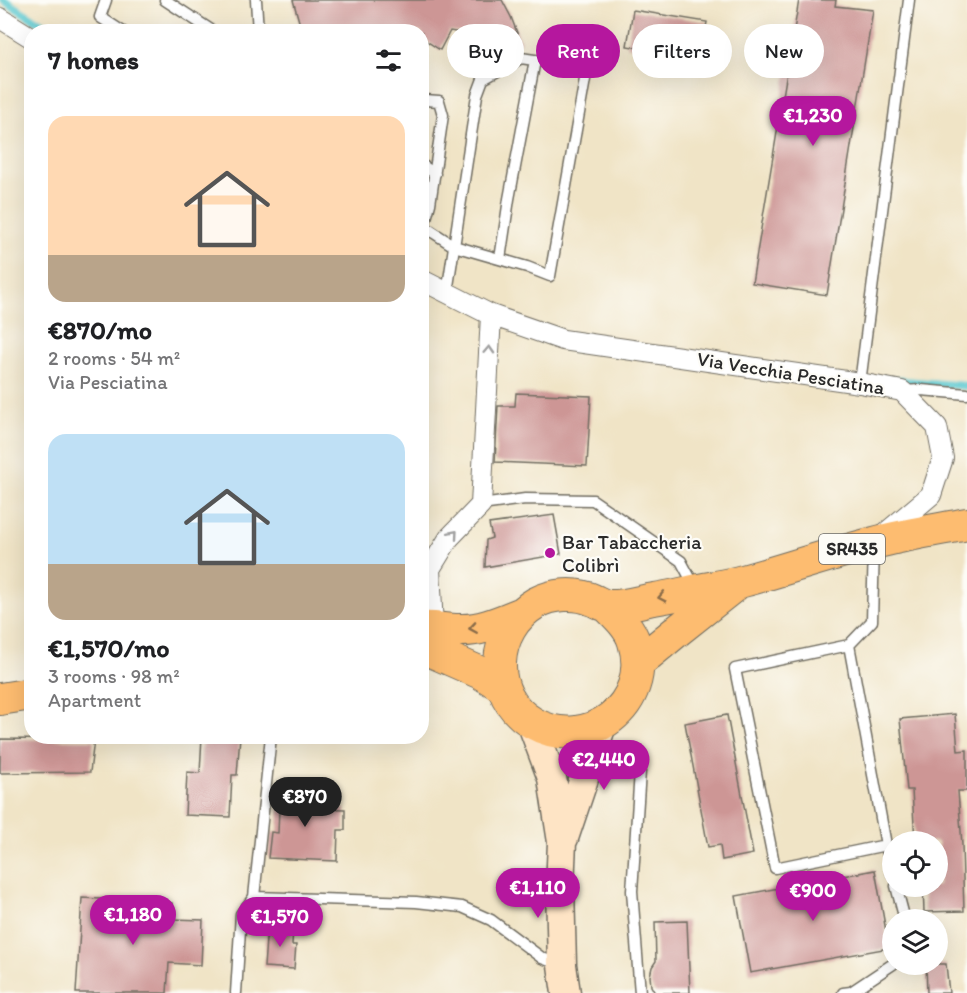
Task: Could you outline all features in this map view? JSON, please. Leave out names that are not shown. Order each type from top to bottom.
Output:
[{"type":"main road","name":"SR435","points":[[608,607],[740,582],[874,542],[967,524]]},
{"type":"main road","name":"SR435","points":[[638,663],[740,582]]},
{"type":"main road","name":"SR435","points":[[573,595],[591,599],[608,607],[624,622],[634,642],[638,663],[636,682],[628,699],[617,714],[602,725],[585,731],[566,733],[548,730],[531,722],[514,707],[503,687],[500,667],[501,647],[509,629],[522,613],[537,602],[555,596],[573,595]]},
{"type":"main road","name":"SR435","points":[[429,634],[491,625],[522,613]]},
{"type":"main road","name":"SR435","points":[[429,637],[503,687]]},
{"type":"main road","points":[[0,699],[24,695]]},
{"type":"main road","points":[[531,722],[552,778],[562,842],[560,887],[562,965],[566,993]]},
{"type":"main road","points":[[562,842],[602,725]]},
{"type":"street","points":[[0,18],[24,33]]},
{"type":"street","name":"Via Vecchia Pesciatina","points":[[429,284],[491,315],[562,340],[902,391],[937,427],[943,458],[931,495],[874,542]]},
{"type":"street","points":[[429,581],[430,568],[449,538],[481,505],[491,315]]},
{"type":"lane","points":[[106,0],[100,17],[111,24]]},
{"type":"lane","points":[[165,0],[202,24]]},
{"type":"lane","points":[[256,0],[258,24]]},
{"type":"lane","points":[[860,383],[909,0]]},
{"type":"lane","points":[[429,229],[454,246],[550,276],[587,68],[521,58],[483,79],[477,95],[454,246],[447,293]]},
{"type":"lane","points":[[500,259],[535,60]]},
{"type":"lane","points":[[429,100],[439,101],[443,115],[429,207]]},
{"type":"lane","points":[[429,170],[435,174]]},
{"type":"lane","points":[[902,391],[921,390],[967,394]]},
{"type":"lane","points":[[481,505],[525,499],[593,500],[681,561],[696,590]]},
{"type":"lane","points":[[874,542],[872,621],[849,645],[735,669],[775,868],[882,846]]},
{"type":"lane","points":[[849,645],[883,831]]},
{"type":"lane","points":[[236,993],[241,914],[254,897],[270,744]]},
{"type":"lane","points":[[640,756],[632,891],[640,993]]},
{"type":"lane","points":[[254,897],[416,902],[462,907],[491,920],[542,957],[562,965]]},
{"type":"lane","points":[[843,993],[851,992],[882,971]]},
{"type":"building","points":[[293,0],[502,0],[514,24],[447,24],[447,37],[440,50],[429,43],[429,24],[300,24]]},
{"type":"building","points":[[799,0],[836,0],[835,6],[873,10],[827,295],[752,283],[786,78],[824,78],[824,24],[795,24]]},
{"type":"building","points":[[633,10],[707,22],[707,24],[632,24],[632,47],[627,46]]},
{"type":"building","points":[[516,393],[591,396],[587,466],[495,462],[498,406],[515,406]]},
{"type":"building","points":[[554,515],[561,554],[485,567],[486,540],[492,538],[489,524]]},
{"type":"building","points":[[955,714],[958,751],[967,750],[967,791],[958,791],[964,911],[924,909],[923,897],[948,897],[948,831],[914,831],[912,790],[907,790],[900,719]]},
{"type":"building","points":[[727,715],[753,854],[722,860],[720,845],[708,847],[685,723]]},
{"type":"building","points":[[0,739],[24,739],[24,744],[94,744],[90,772],[0,773]]},
{"type":"building","points":[[202,744],[239,744],[237,775],[232,775],[230,817],[185,815],[187,772],[200,773]]},
{"type":"building","points":[[280,784],[309,785],[308,808],[345,809],[345,830],[338,830],[337,861],[268,858],[271,832],[278,833]]},
{"type":"building","points":[[875,870],[882,909],[882,949],[750,973],[736,896]]},
{"type":"building","points":[[82,898],[172,903],[172,919],[203,920],[201,965],[169,963],[167,993],[76,993]]},
{"type":"building","points":[[687,921],[690,993],[655,993],[651,986],[650,976],[656,961],[655,922]]},
{"type":"building","points":[[267,925],[293,927],[292,945],[296,945],[294,969],[264,967]]},
{"type":"building","points":[[926,975],[947,975],[949,993],[927,993]]},
{"type":"waterway","points":[[3,0],[42,24]]},
{"type":"waterway","points":[[891,380],[967,386]]},
{"type":"place","name":"Bar Tabaccheria Colibrì","points":[[550,553]]}]
